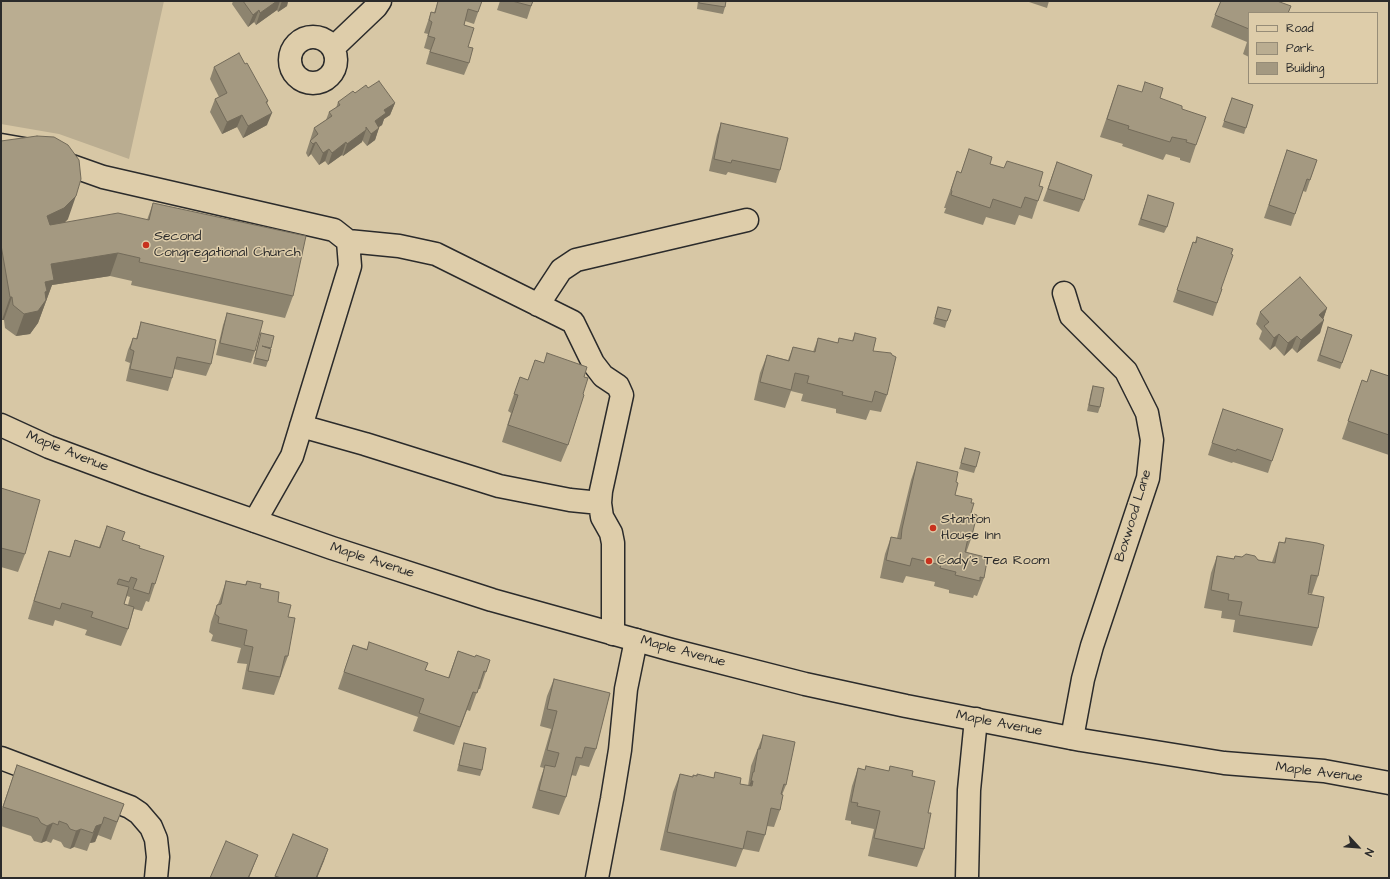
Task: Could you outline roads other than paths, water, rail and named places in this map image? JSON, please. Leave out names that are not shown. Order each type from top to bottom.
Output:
[{"type":"main road","points":[[333,48],[376,7],[380,1]]},
{"type":"main road","points":[[1,145],[24,149],[103,177],[334,230],[348,241],[400,246],[436,254],[573,322],[593,363],[603,376],[618,386],[622,396],[601,491],[600,503],[602,517],[611,533],[613,543],[612,634]]},
{"type":"main road","points":[[538,305],[561,270],[576,260],[747,220]]},
{"type":"main road","points":[[255,521],[292,456],[350,266],[348,241]]},
{"type":"main road","name":"Boxwood Lane","points":[[1064,293],[1072,316],[1126,371],[1147,413],[1152,440],[1148,478],[1092,646],[1083,680],[1072,738]]},
{"type":"main road","name":"Maple Avenue","points":[[1,425],[72,455],[146,483],[492,600],[612,634],[805,684],[906,706],[1072,738],[1224,763],[1324,771],[1389,783]]},
{"type":"main road","points":[[301,426],[365,444],[499,486],[570,500],[600,503]]},
{"type":"main road","points":[[597,878],[612,799],[620,750],[626,689],[636,640]]},
{"type":"main road","points":[[967,878],[969,790],[976,719]]},
{"type":"main road","points":[[1,758],[130,807],[151,827],[156,838],[158,857],[156,878]]},
{"type":"place","name":"Second Congregational Church","points":[[146,245]]},
{"type":"place","name":"Stanton House Inn","points":[[933,528]]},
{"type":"place","name":"Cady's Tea Room","points":[[929,561]]}]
